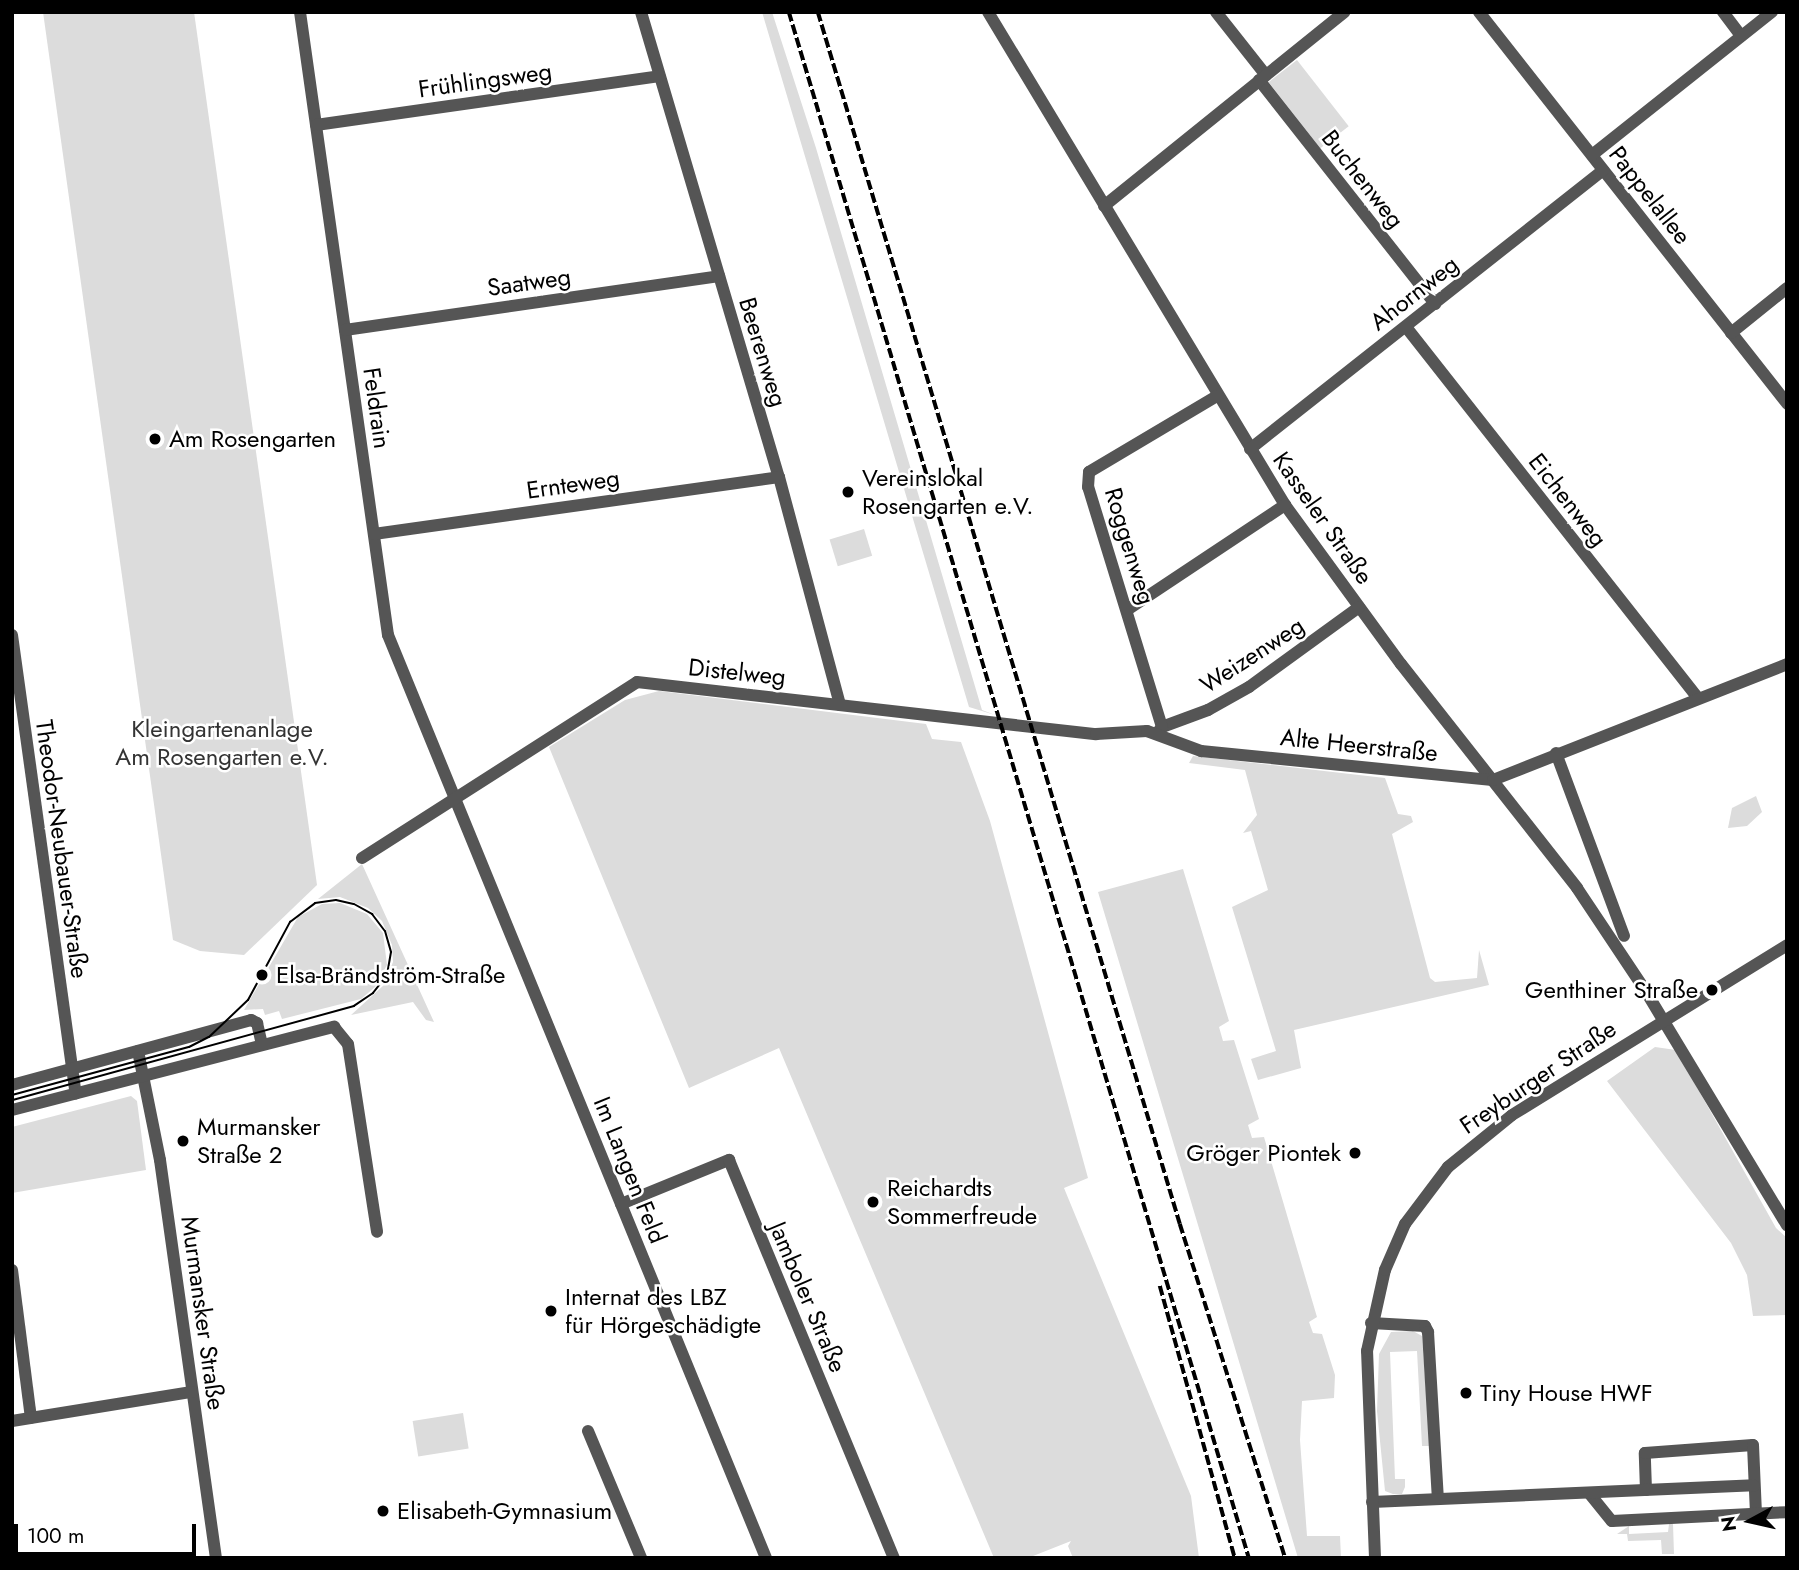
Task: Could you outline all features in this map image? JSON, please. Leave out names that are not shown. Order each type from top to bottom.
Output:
[{"type":"street","name":"Feldrain","points":[[300,12],[388,635],[454,798]]},
{"type":"street","name":"Beerenweg","points":[[641,12],[779,477],[840,705]]},
{"type":"street","name":"Kasseler Straße","points":[[988,12],[1284,505],[1359,607],[1577,888],[1662,1021]]},
{"type":"street","name":"Buchenweg","points":[[1216,12],[1434,304]]},
{"type":"street","points":[[1104,206],[1344,12]]},
{"type":"street","name":"Pappelallee","points":[[1479,12],[1787,404]]},
{"type":"street","points":[[1723,12],[1741,36]]},
{"type":"street","points":[[1592,155],[1772,12]]},
{"type":"street","name":"Frühlingsweg","points":[[316,125],[660,76]]},
{"type":"street","name":"Ahornweg","points":[[1250,449],[1603,170]]},
{"type":"street","name":"Saatweg","points":[[345,330],[719,276]]},
{"type":"street","points":[[1731,332],[1787,288]]},
{"type":"street","name":"Eichenweg","points":[[1406,327],[1698,698]]},
{"type":"street","name":"Roggenweg","points":[[1159,730],[1127,610],[1088,487],[1089,472],[1217,396]]},
{"type":"street","name":"Ernteweg","points":[[374,534],[779,477]]},
{"type":"street","points":[[1127,610],[1284,505]]},
{"type":"street","name":"Weizenweg","points":[[1159,730],[1208,710],[1249,687],[1359,607]]},
{"type":"street","name":"Theodor-Neubauer-Straße","points":[[12,635],[69,1070],[76,1094]]},
{"type":"street","name":"Alte Heerstraße","points":[[1159,730],[1201,751],[1493,780],[1787,664]]},
{"type":"street","name":"Distelweg","points":[[362,858],[637,682],[1096,734],[1159,730]]},
{"type":"street","points":[[1556,753],[1624,936]]},
{"type":"street","points":[[12,756],[28,754]]},
{"type":"street","name":"Im Langen Feld","points":[[454,798],[766,1558]]},
{"type":"street","name":"Freyburger Straße","points":[[1375,1558],[1367,1398],[1371,1323],[1394,1245],[1418,1205],[1448,1167],[1528,1104],[1787,945]]},
{"type":"street","points":[[12,1085],[251,1020],[257,1023],[262,1044]]},
{"type":"street","points":[[1662,1021],[1787,1225]]},
{"type":"street","points":[[12,1110],[325,1027],[343,1034],[377,1232]]},
{"type":"street","points":[[138,1051],[144,1076]]},
{"type":"street","name":"Murmansker Straße","points":[[144,1076],[216,1558]]},
{"type":"street","name":"Jamboler Straße","points":[[621,1204],[729,1160],[894,1558]]},
{"type":"street","points":[[12,1270],[32,1418]]},
{"type":"street","points":[[1371,1323],[1425,1326],[1428,1332],[1438,1499]]},
{"type":"street","points":[[12,1421],[192,1392]]},
{"type":"street","points":[[589,1431],[641,1558]]},
{"type":"street","points":[[1646,1490],[1645,1453],[1753,1445],[1756,1514]]},
{"type":"street","points":[[1372,1502],[1754,1485]]},
{"type":"street","points":[[1589,1493],[1612,1521],[1787,1512]]},
{"type":"green space","name":"Kleingartenanlage Am Rosengarten e.V.","points":[[43,12],[194,12],[317,885],[244,955],[200,951],[173,940]]},
{"type":"green space","points":[[762,12],[772,12],[816,148],[982,710],[995,715],[969,707]]},
{"type":"green space","points":[[1297,60],[1349,126],[1320,148],[1269,82]]},
{"type":"green space","points":[[864,529],[872,556],[838,566],[830,540]]},
{"type":"green space","points":[[659,691],[926,724],[932,739],[961,742],[990,821],[1088,1178],[1064,1188],[1191,1496],[1199,1558],[1073,1558],[1068,1546],[1071,1541],[1028,1558],[994,1558],[779,1048],[689,1088],[549,747],[625,700]]},
{"type":"green space","points":[[1193,756],[1385,778],[1398,814],[1411,816],[1413,822],[1392,834],[1430,978],[1435,982],[1477,978],[1479,950],[1489,985],[1294,1030],[1301,1068],[1258,1080],[1251,1059],[1276,1051],[1232,907],[1268,890],[1251,831],[1243,833],[1257,815],[1245,770],[1189,763]]},
{"type":"green space","points":[[1756,796],[1762,812],[1747,826],[1728,828],[1732,808]]},
{"type":"green space","points":[[362,864],[434,1022],[426,1020],[413,1002],[351,1015],[384,985],[393,962],[392,945],[382,921],[368,908],[340,897],[318,899]]},
{"type":"green space","points":[[1183,869],[1229,1021],[1219,1027],[1223,1041],[1234,1040],[1259,1119],[1248,1125],[1252,1138],[1264,1137],[1317,1317],[1309,1322],[1313,1333],[1322,1334],[1335,1375],[1334,1398],[1302,1401],[1300,1440],[1307,1536],[1340,1536],[1341,1558],[1298,1558],[1098,892]]},
{"type":"green space","points":[[340,903],[367,914],[383,933],[387,965],[375,987],[361,999],[282,1019],[279,1011],[265,1015],[263,1009],[244,1010],[298,917],[322,904]]},
{"type":"green space","points":[[1655,1047],[1676,1050],[1776,1228],[1787,1238],[1787,1315],[1753,1316],[1747,1275],[1731,1243],[1607,1081]]},
{"type":"green space","points":[[131,1096],[137,1101],[146,1170],[12,1193],[12,1127]]},
{"type":"green space","points":[[1413,1331],[1422,1336],[1430,1446],[1422,1446],[1417,1351],[1390,1352],[1395,1479],[1405,1479],[1402,1494],[1393,1494],[1385,1491],[1377,1411],[1379,1354],[1391,1332]]},
{"type":"green space","points":[[463,1413],[469,1449],[418,1457],[413,1421]]},
{"type":"green space","points":[[1669,1524],[1673,1524],[1674,1554],[1662,1554],[1661,1540],[1628,1541],[1627,1534],[1617,1534],[1629,1526],[1629,1534],[1668,1532]]},
{"type":"tram line","points":[[12,1095],[189,1047],[209,1037],[248,1000],[290,922],[315,903],[336,900],[354,904],[372,914],[385,931],[391,952],[387,975],[373,993],[354,1006],[12,1100]]},
{"type":"railway","points":[[789,12],[1249,1558]]},
{"type":"railway","points":[[818,12],[1180,1224],[1285,1558]]},
{"type":"railway","points":[[1160,1286],[1235,1558]]},
{"type":"place","name":"Am Rosengarten","points":[[155,439]]},
{"type":"place","name":"Vereinslokal Rosengarten e.V.","points":[[848,492]]},
{"type":"place","name":"Elsa-Brändström-Straße","points":[[262,975]]},
{"type":"place","name":"Genthiner Straße","points":[[1712,990]]},
{"type":"place","name":"Murmansker Straße 2","points":[[183,1141]]},
{"type":"place","name":"Gröger Piontek","points":[[1355,1153]]},
{"type":"place","name":"Reichardts Sommerfreude","points":[[873,1202]]},
{"type":"place","name":"Internat des LBZ für Hörgeschädigte","points":[[551,1311]]},
{"type":"place","name":"Tiny House HWF","points":[[1466,1393]]},
{"type":"place","name":"Elisabeth-Gymnasium","points":[[383,1511]]}]
